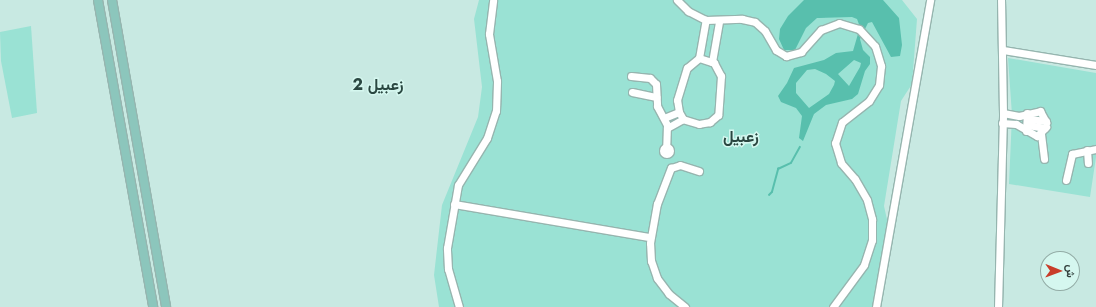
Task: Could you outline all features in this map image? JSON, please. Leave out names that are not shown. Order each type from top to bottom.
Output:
[{"type":"main road","points":[[98,0],[153,307]]},
{"type":"main road","points":[[112,0],[166,307]]},
{"type":"street","points":[[100,14],[101,0]]},
{"type":"street","points":[[459,307],[447,259],[454,204],[460,180],[487,138],[496,111],[497,81],[488,34],[493,0]]},
{"type":"street","points":[[678,0],[688,11],[706,20],[718,22],[742,19],[755,22],[766,31],[776,50],[790,56],[801,52],[825,27],[844,23],[864,32],[878,52],[881,73],[876,90],[865,105],[842,122],[835,138],[838,159],[859,184],[867,200],[873,233],[864,264],[833,307]]},
{"type":"street","points":[[876,307],[930,0]]},
{"type":"street","points":[[998,307],[1003,113],[1001,0]]},
{"type":"street","points":[[699,58],[706,20]]},
{"type":"street","points":[[712,62],[718,22]]},
{"type":"street","points":[[1003,50],[1096,65]]},
{"type":"street","points":[[699,58],[712,62],[718,67],[721,76],[718,115],[707,123],[695,124],[683,119],[679,112],[677,95],[685,71],[692,62],[699,58]]},
{"type":"street","points":[[631,76],[653,80],[657,87],[656,97],[658,110],[664,118],[667,128],[667,151],[673,166],[659,200],[650,237],[650,255],[657,278],[666,290],[685,307]]},
{"type":"street","points":[[632,92],[656,97]]},
{"type":"street","points":[[664,118],[679,112]]},
{"type":"street","points":[[1003,113],[1018,116],[1028,122],[1035,136],[1041,134]]},
{"type":"street","points":[[667,128],[683,119]]},
{"type":"street","points":[[1002,123],[1016,124],[1028,122],[1046,124],[1041,134],[1044,159]]},
{"type":"street","points":[[1066,180],[1072,154],[1096,149]]},
{"type":"street","points":[[1087,150],[1088,163]]},
{"type":"street","points":[[673,166],[684,166],[700,171]]},
{"type":"street","points":[[454,204],[650,237]]},
{"type":"shaded area","points":[[479,0],[902,0],[917,19],[912,84],[901,101],[884,206],[888,224],[873,307],[439,307],[434,275],[442,205],[478,117],[482,87],[474,19]]},
{"type":"shaded area","points":[[804,0],[883,0],[899,18],[902,45],[900,56],[891,57],[872,22],[868,23],[860,39],[863,50],[870,57],[870,64],[865,71],[858,94],[852,99],[826,105],[814,114],[803,141],[799,138],[802,116],[796,108],[781,102],[778,96],[787,83],[794,68],[824,60],[836,53],[853,51],[860,27],[857,19],[852,17],[817,18],[806,28],[795,50],[784,50],[779,39],[780,29],[788,16]],"holes":[[[854,60],[861,63],[849,86],[838,74]],[[815,69],[826,74],[835,81],[829,94],[809,108],[796,93],[796,83],[807,70]]]},
{"type":"shaded area","points":[[31,26],[37,113],[12,118],[1,61],[0,32]]},
{"type":"shaded area","points":[[1008,58],[1096,73],[1096,157],[1090,197],[1009,184],[1012,115]]},
{"type":"waterway","points":[[769,195],[772,192],[778,169],[791,163],[800,147]]},
{"type":"district","name":"زعبيل 2","points":[[378,85]]},
{"type":"district","name":"زعبيل","points":[[741,137]]}]
